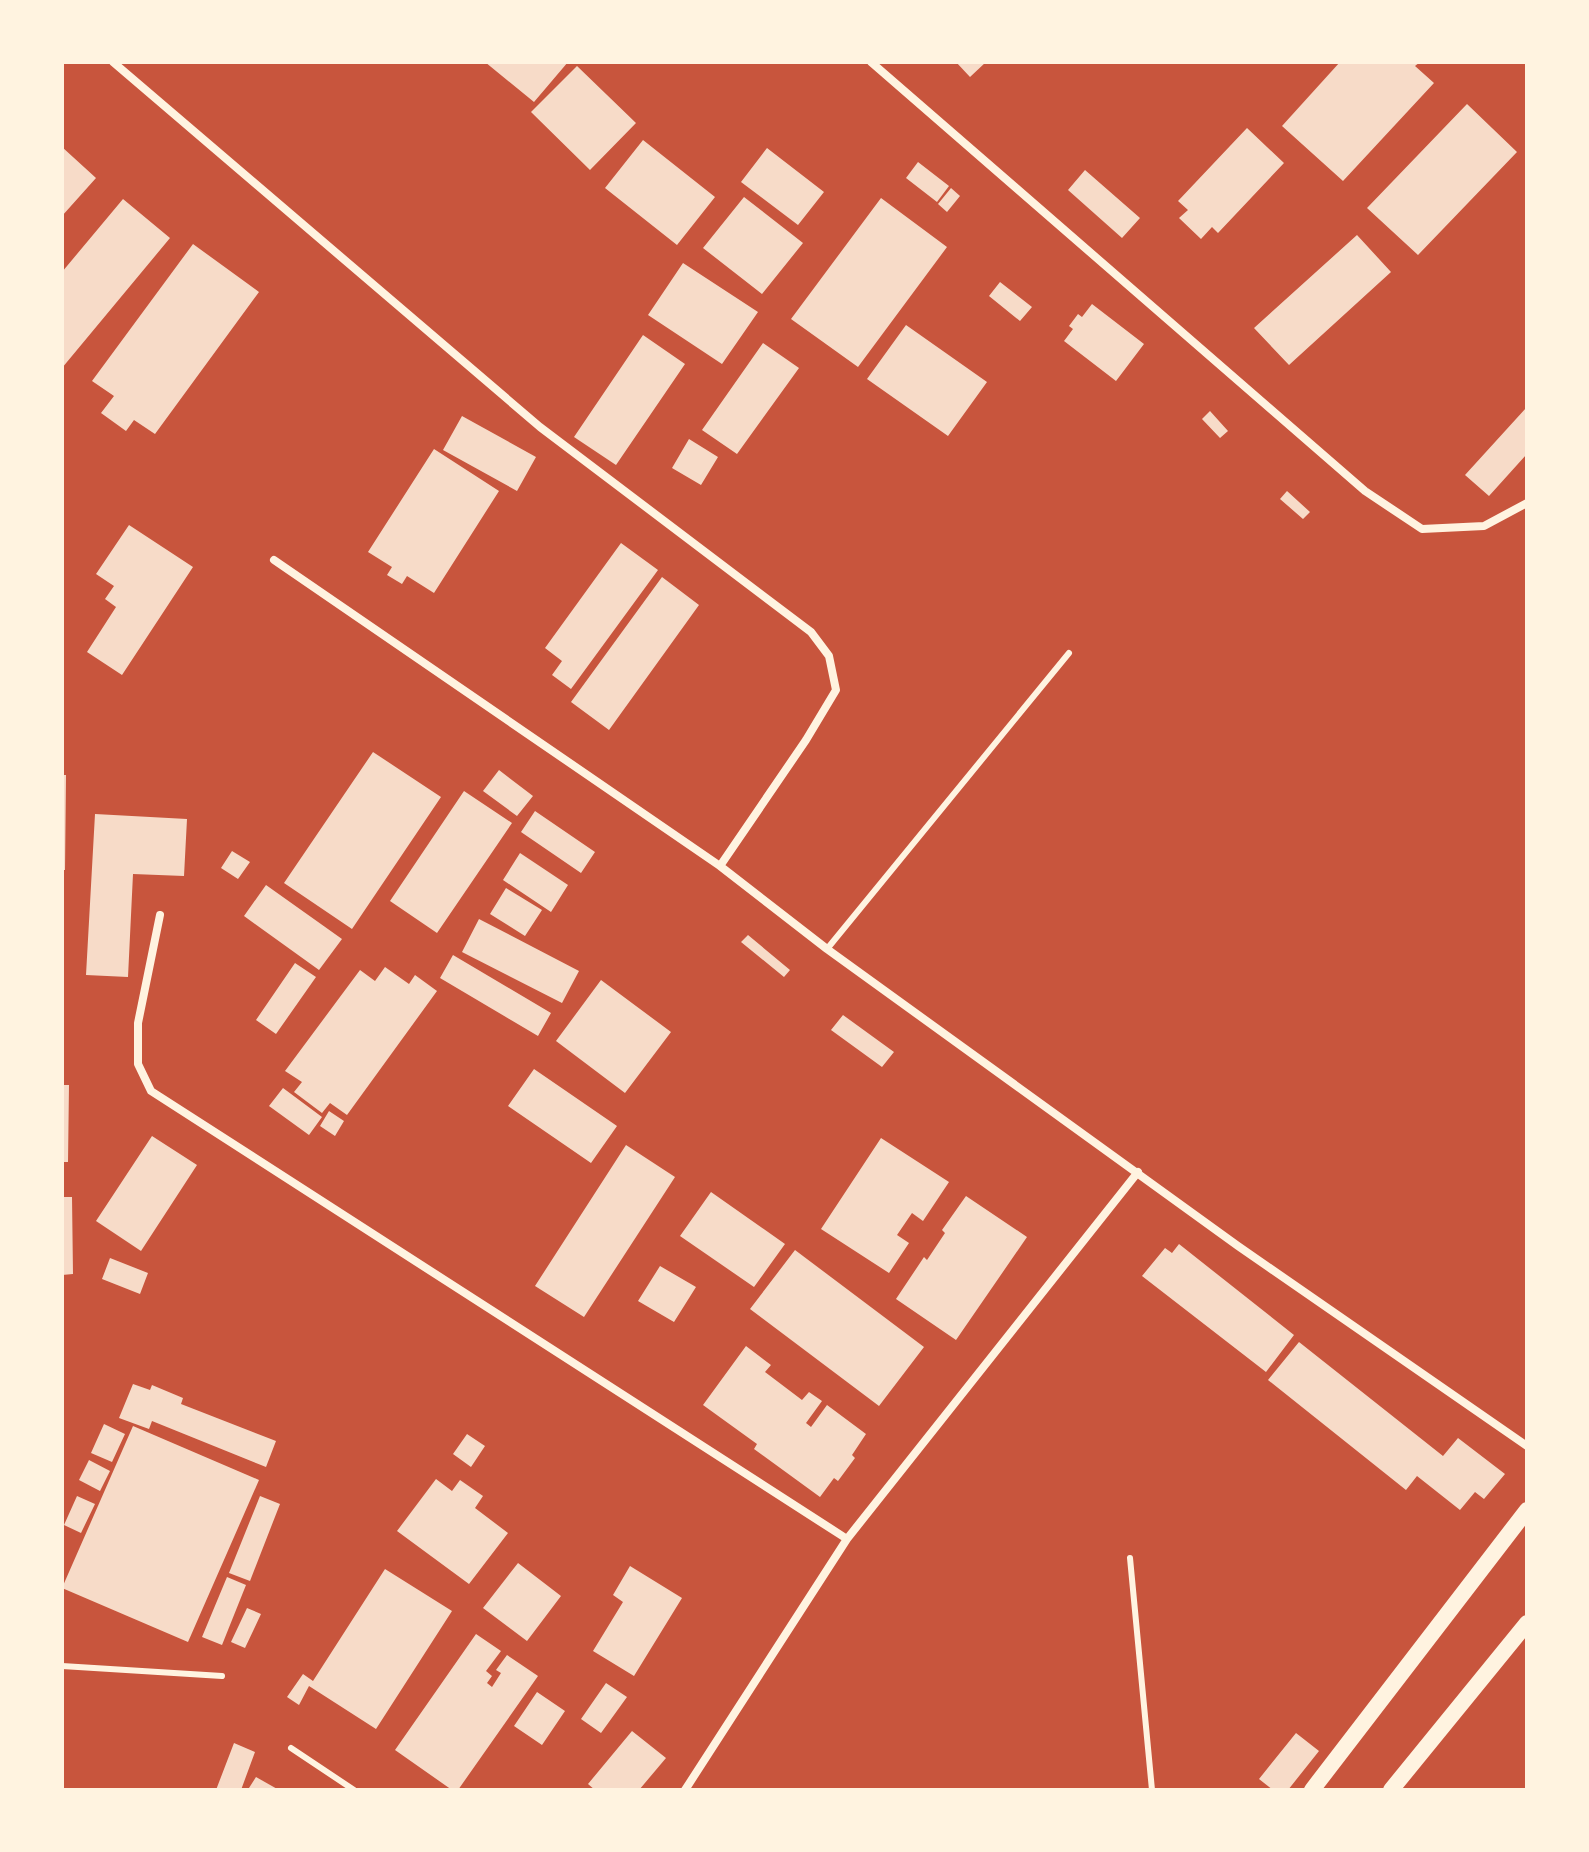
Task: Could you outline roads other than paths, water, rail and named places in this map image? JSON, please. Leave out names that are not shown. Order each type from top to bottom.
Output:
[{"type":"main road","points":[[1312,1790],[1527,1510]]},
{"type":"main road","points":[[1391,1790],[1527,1623]]},
{"type":"street","points":[[113,62],[540,427],[811,632],[829,656],[836,690],[806,740],[720,866]]},
{"type":"street","points":[[871,62],[1365,491],[1422,529],[1484,526],[1527,503]]},
{"type":"street","points":[[274,560],[720,866],[827,949],[1238,1246],[1527,1446]]},
{"type":"street","points":[[160,915],[138,1023],[138,1064],[151,1091],[847,1539]]},
{"type":"street","points":[[685,1790],[847,1539],[1138,1172]]},
{"type":"lane","points":[[827,949],[1069,653]]},
{"type":"lane","points":[[1130,1558],[1152,1790]]},
{"type":"lane","points":[[62,1666],[222,1676]]},
{"type":"lane","points":[[291,1748],[354,1790]]}]
